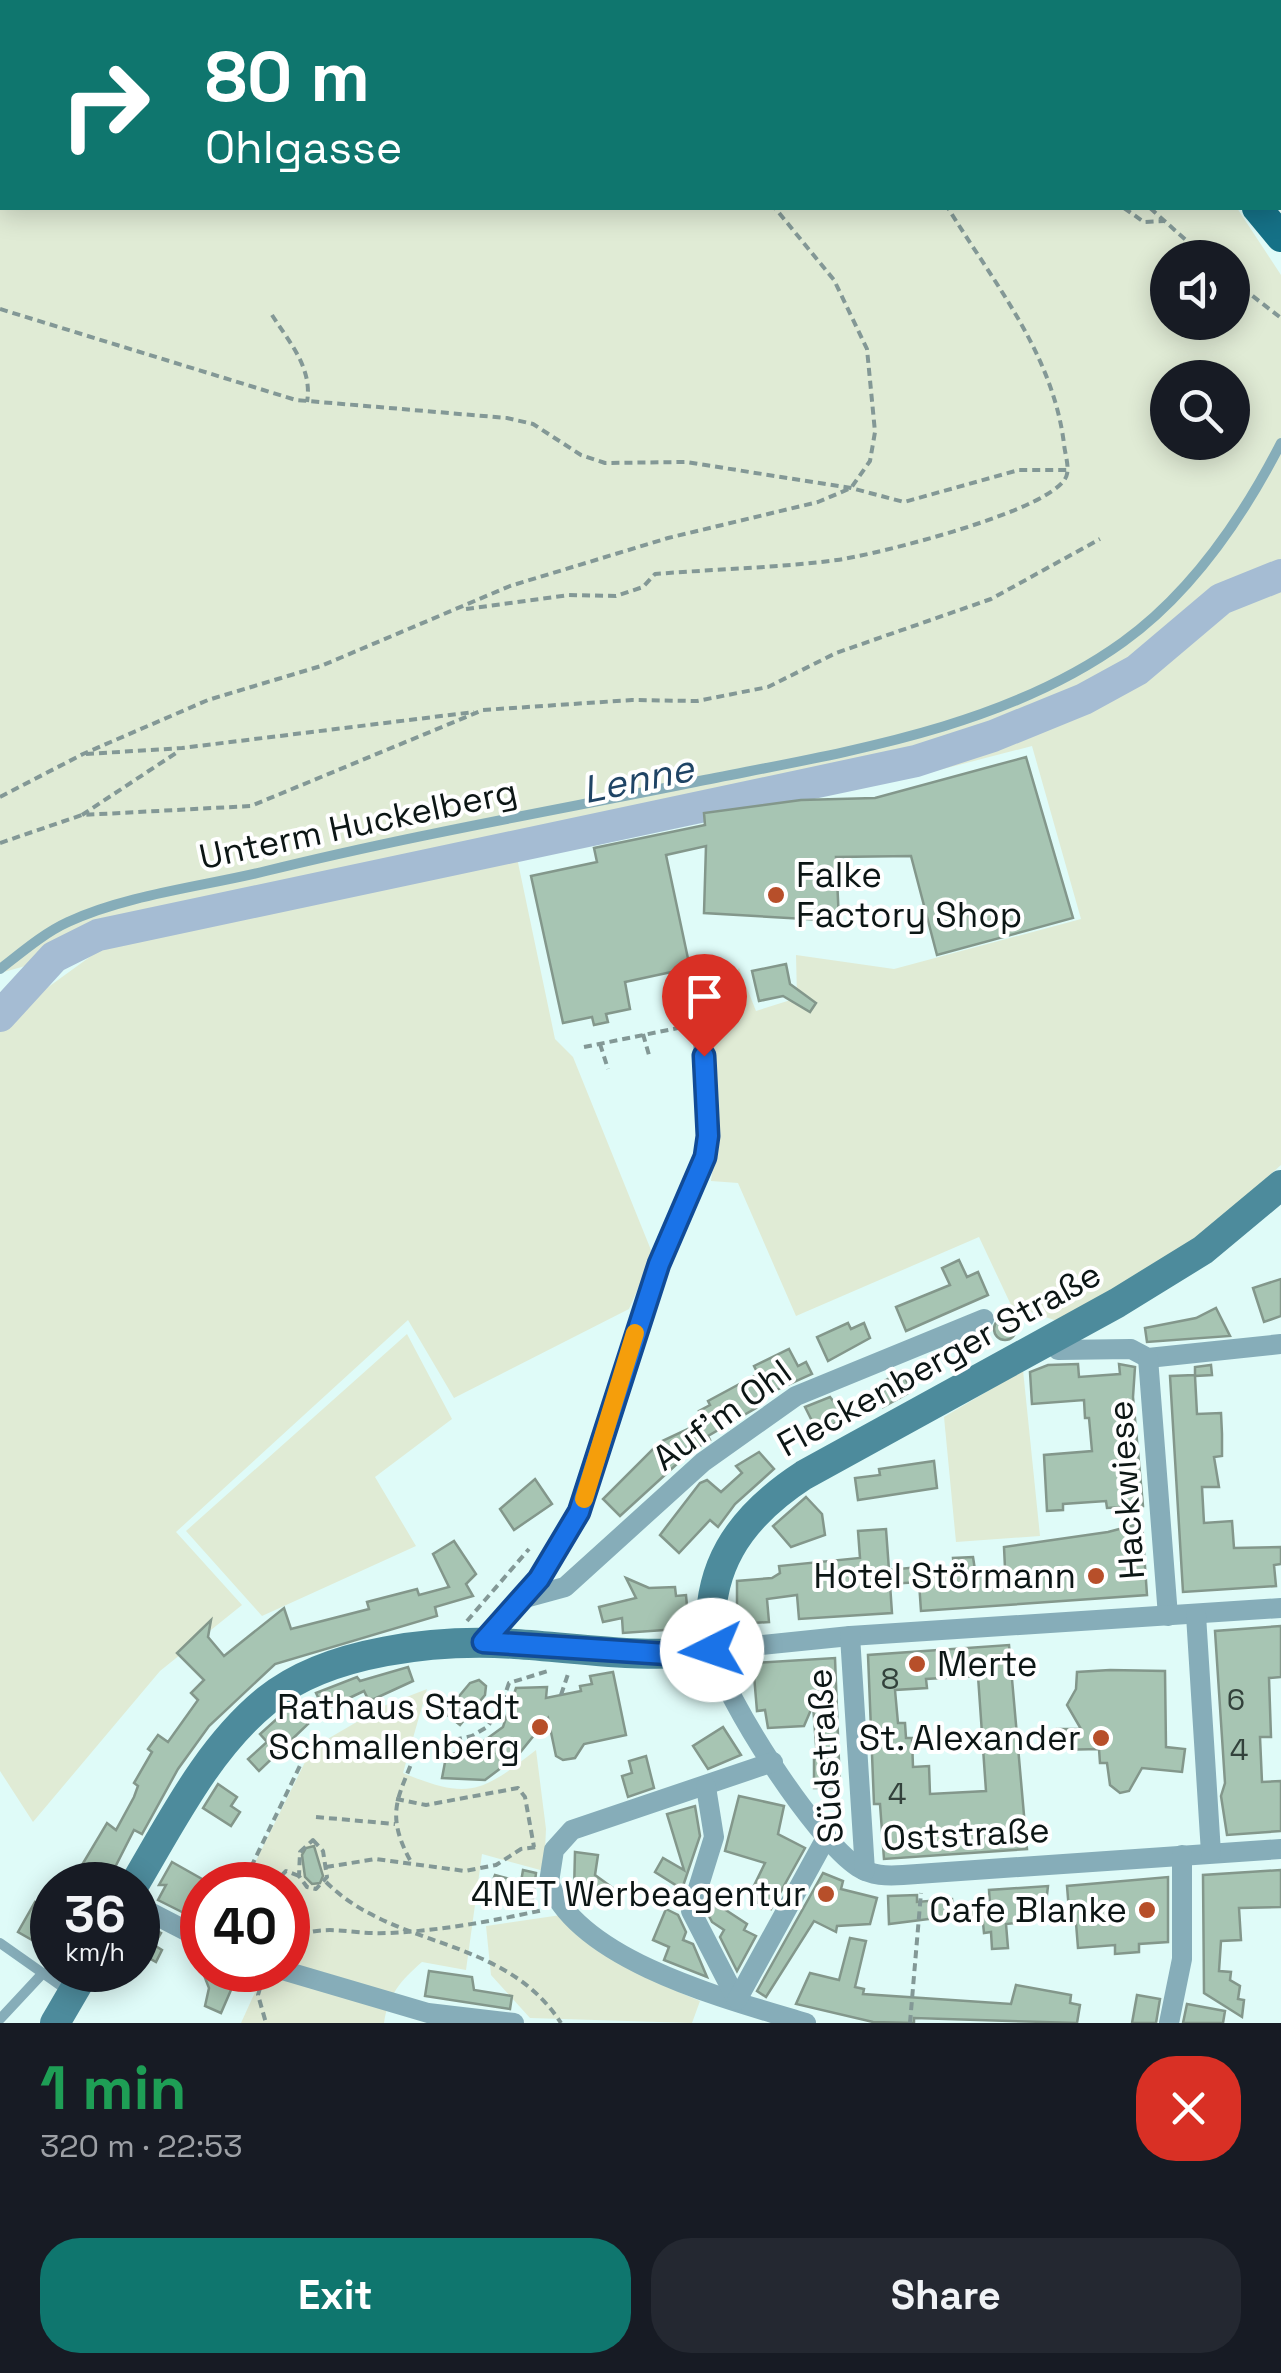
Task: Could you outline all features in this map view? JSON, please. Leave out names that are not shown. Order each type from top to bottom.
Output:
[{"type":"main road","points":[[1260,210],[1281,236]]},
{"type":"street","points":[[472,1642],[520,1599],[553,1559],[579,1512],[654,1278],[705,1157],[708,1136],[701,1016]]},
{"type":"street","name":"Fleckenberger Straße","points":[[712,1650],[710,1602],[720,1570],[743,1527],[771,1498],[1203,1250],[1281,1185]]},
{"type":"street","name":"Auf'm Ohl","points":[[520,1599],[565,1587],[704,1462],[780,1406],[822,1383],[912,1352],[984,1319]]},
{"type":"street","points":[[1051,1339],[1058,1350],[1131,1349],[1148,1358],[1281,1344]]},
{"type":"street","name":"Hackwiese","points":[[1148,1358],[1168,1616]]},
{"type":"street","points":[[148,1862],[200,1776],[231,1735],[279,1691],[352,1662],[472,1642],[666,1654],[850,1636],[1281,1608]]},
{"type":"street","points":[[1196,1615],[1212,1853]]},
{"type":"street","name":"Südstraße","points":[[850,1636],[865,1871]]},
{"type":"street","name":"Oststraße","points":[[712,1650],[729,1695],[774,1762],[827,1836],[865,1871],[920,1873],[1281,1849]]},
{"type":"street","points":[[774,1762],[572,1830],[544,1848],[549,1882],[574,1918],[660,1974],[806,2023]]},
{"type":"street","points":[[706,1787],[714,1837],[691,1910],[736,2000]]},
{"type":"street","points":[[736,2000],[827,1836]]},
{"type":"street","points":[[1169,2023],[1182,1959],[1182,1855]]},
{"type":"street","points":[[310,1978],[428,2013],[514,2023]]},
{"type":"street","points":[[55,2023],[73,1992]]},
{"type":"lane","name":"Unterm Huckelberg","points":[[0,968],[48,933],[101,910],[420,834],[808,759],[911,734],[1011,701],[1094,660],[1151,620],[1210,554],[1281,443]]},
{"type":"lane","points":[[0,1943],[30,1964]]},
{"type":"lane","points":[[0,2019],[30,1987]]},
{"type":"path","points":[[0,797],[83,754],[208,700],[321,666],[461,610],[510,586],[668,538],[818,502],[851,488],[870,460],[875,432],[867,349],[834,280],[778,210]]},
{"type":"path","points":[[461,610],[569,595],[616,596],[643,587],[655,574],[840,560],[1032,504],[1058,490],[1068,470],[1052,384],[1027,334],[949,210]]},
{"type":"path","points":[[1127,210],[1144,222],[1164,222]]},
{"type":"path","points":[[1152,210],[1185,240]]},
{"type":"path","points":[[1250,294],[1281,318]]},
{"type":"path","points":[[0,309],[308,402],[506,418],[532,424],[581,455],[605,463],[686,462],[851,488],[904,502],[1019,470],[1068,470]]},
{"type":"path","points":[[272,315],[303,364],[310,385],[308,402]]},
{"type":"path","points":[[83,754],[182,748],[484,710],[632,700],[697,701],[768,687],[836,653],[991,599],[1100,539]]},
{"type":"path","points":[[82,815],[252,806],[484,710]]},
{"type":"path","points":[[0,844],[82,815],[182,748]]},
{"type":"path","points":[[584,1047],[701,1016]]},
{"type":"path","points":[[642,1034],[650,1055]]},
{"type":"path","points":[[600,1044],[608,1069]]},
{"type":"path","points":[[472,1642],[464,1625],[530,1550]]},
{"type":"path","points":[[410,1860],[395,1824],[396,1799],[418,1748],[472,1736],[487,1727],[509,1684],[542,1672]]},
{"type":"path","points":[[562,1695],[565,1677]]},
{"type":"path","points":[[253,1862],[310,1745]]},
{"type":"path","points":[[326,1867],[359,1860],[410,1860],[434,1870],[464,1872],[496,1865],[521,1849],[544,1848],[518,1788],[426,1805],[396,1799]]},
{"type":"path","points":[[316,1817],[395,1824]]},
{"type":"path","points":[[300,1862],[300,1852],[308,1841],[321,1844],[326,1882]]},
{"type":"path","points":[[910,2023],[922,1912],[920,1873]]},
{"type":"path","points":[[310,1887],[326,1882]]},
{"type":"path","points":[[326,1882],[381,1921],[498,1964],[560,2023]]},
{"type":"path","points":[[310,1932],[328,1928],[388,1934],[543,1910]]},
{"type":"path","points":[[259,1992],[266,2023]]},
{"type":"green space","points":[[0,210],[1238,210],[1281,275],[1281,1165],[1201,1235],[1060,1322],[1011,1305],[979,1237],[796,1316],[738,1183],[711,1181],[713,1034],[722,990],[739,968],[756,1011],[797,998],[796,955],[894,969],[1081,919],[1032,746],[916,776],[701,812],[516,853],[555,1039],[573,1057],[653,1255],[629,1309],[454,1398],[408,1320],[176,1532],[242,1605],[160,1671],[33,1822],[0,1771],[0,1022],[109,943],[0,973]]},
{"type":"green space","points":[[407,1334],[452,1419],[375,1477],[416,1546],[262,1616],[186,1531]]},
{"type":"green space","points":[[1023,1370],[1040,1536],[956,1542],[944,1417]]},
{"type":"green space","points":[[427,1689],[403,1773],[425,1782],[474,1788],[501,1776],[536,1750],[546,1829],[544,1871],[482,1854],[466,1970],[422,1962],[397,1989],[384,2023],[241,2023],[255,1992],[310,1992],[310,1862],[255,1862],[312,1748],[386,1705]]},
{"type":"green space","points":[[561,1915],[626,1965],[700,2001],[692,2023],[530,2018],[491,1975],[486,1926]]},
{"type":"building","points":[[1026,757],[1073,918],[937,955],[911,856],[836,857],[839,921],[704,913],[706,846],[666,855],[690,968],[625,982],[630,1009],[606,1014],[608,1022],[594,1025],[592,1017],[563,1023],[531,876],[597,862],[594,848],[705,825],[704,813],[801,800],[875,798]]},
{"type":"building","points":[[786,964],[790,984],[816,1003],[810,1012],[783,996],[759,1001],[752,971]]},
{"type":"building","points":[[959,1260],[967,1277],[978,1272],[988,1295],[906,1331],[896,1307],[950,1285],[942,1268]]},
{"type":"building","points":[[1281,1279],[1281,1316],[1264,1322],[1253,1288]]},
{"type":"building","points":[[1216,1308],[1230,1336],[1147,1342],[1145,1328],[1196,1318]]},
{"type":"building","points":[[1005,1318],[1016,1329],[1005,1340],[994,1329]]},
{"type":"building","points":[[848,1323],[851,1329],[864,1323],[870,1338],[828,1361],[817,1337]]},
{"type":"building","points":[[789,1349],[798,1366],[806,1362],[812,1374],[752,1401],[756,1408],[708,1436],[710,1440],[690,1452],[620,1516],[603,1499],[660,1442],[705,1421],[699,1411],[710,1405],[708,1401],[758,1374],[754,1366]]},
{"type":"building","points":[[1078,1364],[1079,1377],[1120,1374],[1119,1364],[1135,1367],[1133,1397],[1143,1506],[1107,1508],[1106,1501],[1063,1504],[1063,1510],[1047,1511],[1044,1455],[1092,1451],[1089,1418],[1085,1418],[1084,1400],[1032,1404],[1030,1372],[1048,1365]]},
{"type":"building","points":[[1211,1365],[1212,1375],[1195,1376],[1197,1414],[1221,1413],[1222,1456],[1214,1457],[1219,1487],[1202,1487],[1204,1523],[1232,1521],[1234,1548],[1281,1547],[1281,1564],[1274,1565],[1276,1586],[1183,1592],[1170,1376],[1195,1375],[1195,1367]]},
{"type":"building","points":[[901,1371],[912,1391],[883,1407],[873,1388]]},
{"type":"building","points":[[830,1397],[846,1417],[818,1433],[805,1407]]},
{"type":"building","points":[[759,1452],[774,1469],[735,1504],[718,1527],[710,1520],[679,1553],[660,1535],[700,1483],[707,1480],[721,1492],[742,1473],[736,1466]]},
{"type":"building","points":[[934,1461],[937,1488],[858,1500],[855,1478],[880,1475],[879,1469]]},
{"type":"building","points":[[535,1479],[552,1504],[514,1530],[500,1509]]},
{"type":"building","points":[[806,1497],[822,1514],[825,1535],[791,1547],[773,1526]]},
{"type":"building","points":[[1142,1523],[1147,1595],[921,1611],[919,1582],[890,1584],[892,1613],[799,1619],[797,1595],[767,1599],[769,1622],[737,1624],[737,1581],[772,1578],[780,1573],[779,1566],[860,1558],[858,1531],[886,1529],[889,1570],[918,1567],[919,1572],[954,1569],[953,1558],[973,1557],[975,1570],[1005,1568],[1004,1547],[1108,1532]]},
{"type":"building","points":[[454,1541],[476,1574],[466,1584],[473,1596],[435,1607],[437,1616],[275,1664],[209,1726],[178,1769],[142,1834],[134,1830],[118,1862],[84,1862],[107,1823],[116,1830],[134,1797],[138,1786],[134,1783],[152,1752],[148,1749],[158,1735],[168,1742],[198,1700],[191,1693],[204,1680],[177,1653],[211,1620],[208,1637],[224,1656],[284,1608],[291,1629],[369,1609],[367,1602],[417,1589],[419,1595],[449,1587],[433,1554]]},
{"type":"building","points":[[626,1578],[649,1588],[675,1587],[676,1596],[686,1595],[687,1606],[692,1605],[692,1628],[623,1633],[622,1618],[603,1622],[599,1607],[636,1598]]},
{"type":"building","points":[[1281,1626],[1281,1677],[1269,1678],[1271,1737],[1260,1737],[1262,1782],[1281,1781],[1281,1831],[1227,1835],[1221,1796],[1225,1783],[1215,1631]]},
{"type":"building","points":[[1009,1645],[1027,1849],[884,1859],[880,1804],[874,1804],[868,1655]],"holes":[[[978,1676],[986,1791],[930,1794],[929,1766],[913,1767],[912,1738],[906,1738],[905,1723],[898,1723],[895,1690],[927,1688],[926,1679]]]},
{"type":"building","points":[[835,1658],[840,1788],[814,1788],[817,1758],[813,1705],[804,1726],[768,1728],[765,1710],[757,1711],[753,1663]]},
{"type":"building","points":[[408,1667],[413,1681],[374,1699],[368,1699],[364,1691],[324,1710],[316,1693],[357,1677],[360,1681]]},
{"type":"building","name":"St. Alexander","points":[[1165,1671],[1166,1747],[1185,1749],[1182,1772],[1142,1768],[1129,1791],[1120,1793],[1110,1785],[1107,1763],[1100,1763],[1099,1749],[1057,1750],[1057,1729],[1081,1729],[1067,1705],[1076,1689],[1077,1672]]},
{"type":"building","name":"Rathaus Stadt Schmallenberg","points":[[613,1672],[626,1735],[584,1744],[575,1758],[563,1760],[556,1756],[548,1718],[518,1755],[485,1780],[442,1778],[446,1757],[465,1749],[492,1752],[481,1743],[503,1727],[516,1688],[547,1687],[546,1698],[581,1691],[580,1686],[592,1684],[590,1676]]},
{"type":"building","points":[[479,1680],[486,1686],[485,1695],[460,1725],[445,1713],[470,1683]]},
{"type":"building","points":[[291,1706],[308,1724],[259,1771],[248,1759],[267,1742],[260,1734]]},
{"type":"building","points":[[723,1727],[741,1755],[708,1769],[693,1746]]},
{"type":"building","points":[[646,1756],[654,1788],[628,1797],[622,1776],[632,1773],[629,1761]]},
{"type":"building","points":[[218,1784],[237,1797],[231,1806],[240,1812],[231,1826],[203,1808]]},
{"type":"building","points":[[739,1796],[784,1806],[778,1834],[805,1848],[771,1909],[748,1898],[765,1863],[725,1851]]},
{"type":"building","points":[[695,1806],[700,1836],[682,1889],[655,1872],[663,1858],[684,1870],[667,1814]]},
{"type":"building","points":[[314,1846],[323,1876],[320,1883],[310,1882],[310,1862],[303,1862],[302,1855],[306,1848]]},
{"type":"building","points":[[575,1852],[598,1855],[595,1875],[613,1888],[605,1900],[574,1892]]},
{"type":"building","points":[[172,1862],[180,1867],[180,1911],[160,1901],[166,1885],[160,1883]]},
{"type":"building","points":[[523,1870],[536,1873],[532,1907],[485,1901],[495,1875],[521,1882]]},
{"type":"building","points":[[1281,1870],[1281,1907],[1239,1908],[1241,1940],[1221,1941],[1219,1971],[1231,1972],[1230,1980],[1240,1986],[1238,1999],[1244,2000],[1242,2017],[1204,1993],[1203,1875]]},
{"type":"building","points":[[823,1873],[843,1881],[841,1889],[877,1898],[870,1924],[837,1926],[836,1932],[814,1921],[766,1997],[757,1991]]},
{"type":"building","points":[[1168,1877],[1168,1942],[1139,1944],[1139,1952],[1115,1954],[1115,1945],[1078,1948],[1076,1923],[1070,1923],[1067,1886]]},
{"type":"building","points":[[1048,1886],[1044,1920],[1006,1924],[1008,1948],[992,1949],[991,1932],[984,1933],[983,1923],[969,1924],[967,1905],[990,1904],[989,1890]]},
{"type":"building","points":[[917,1895],[917,1902],[952,1899],[953,1916],[889,1924],[888,1896]]},
{"type":"building","points":[[712,1901],[747,1924],[744,1930],[756,1936],[737,1971],[720,1937],[724,1930],[712,1922],[706,1910]]},
{"type":"building","points":[[666,1909],[678,1915],[686,1932],[683,1940],[693,1944],[707,1977],[664,1960],[669,1947],[653,1940]]},
{"type":"building","points":[[30,1911],[30,1939],[18,1932]]},
{"type":"building","points":[[850,1938],[866,1941],[855,1987],[864,1989],[863,1994],[1011,2004],[1016,1985],[1071,1995],[1070,2003],[1080,2005],[1077,2023],[914,2018],[914,2023],[873,2022],[796,2004],[810,1973],[839,1980]]},
{"type":"building","points":[[429,1971],[472,1977],[474,1990],[512,1996],[510,2009],[425,1996]]},
{"type":"building","points":[[208,1992],[230,1992],[221,2013],[205,2006]]},
{"type":"building","points":[[1137,1995],[1160,1999],[1156,2023],[1132,2023]]},
{"type":"building","points":[[1187,2004],[1225,2011],[1223,2023],[1183,2023]]},
{"type":"waterway","name":"Lenne","points":[[0,1016],[54,957],[98,935],[916,761],[993,736],[1084,699],[1137,670],[1221,599],[1281,575]]},
{"type":"slow traffic","points":[[584,1499],[635,1333]]},
{"type":"place","name":"Falke Factory Shop","points":[[776,895]]},
{"type":"place","name":"Hotel Störmann","points":[[1096,1576]]},
{"type":"place","name":"Merte","points":[[917,1664]]},
{"type":"place","name":"Rathaus Stadt Schmallenberg","points":[[540,1727]]},
{"type":"place","name":"St. Alexander","points":[[1101,1738]]},
{"type":"place","name":"4NET Werbeagentur","points":[[826,1894]]},
{"type":"place","name":"Cafe Blanke","points":[[1147,1910]]},
{"type":"route","points":[[704,1056],[708,1136],[705,1157],[649,1292],[594,1476],[559,1550],[539,1579],[483,1642],[666,1654],[712,1650]]}]
